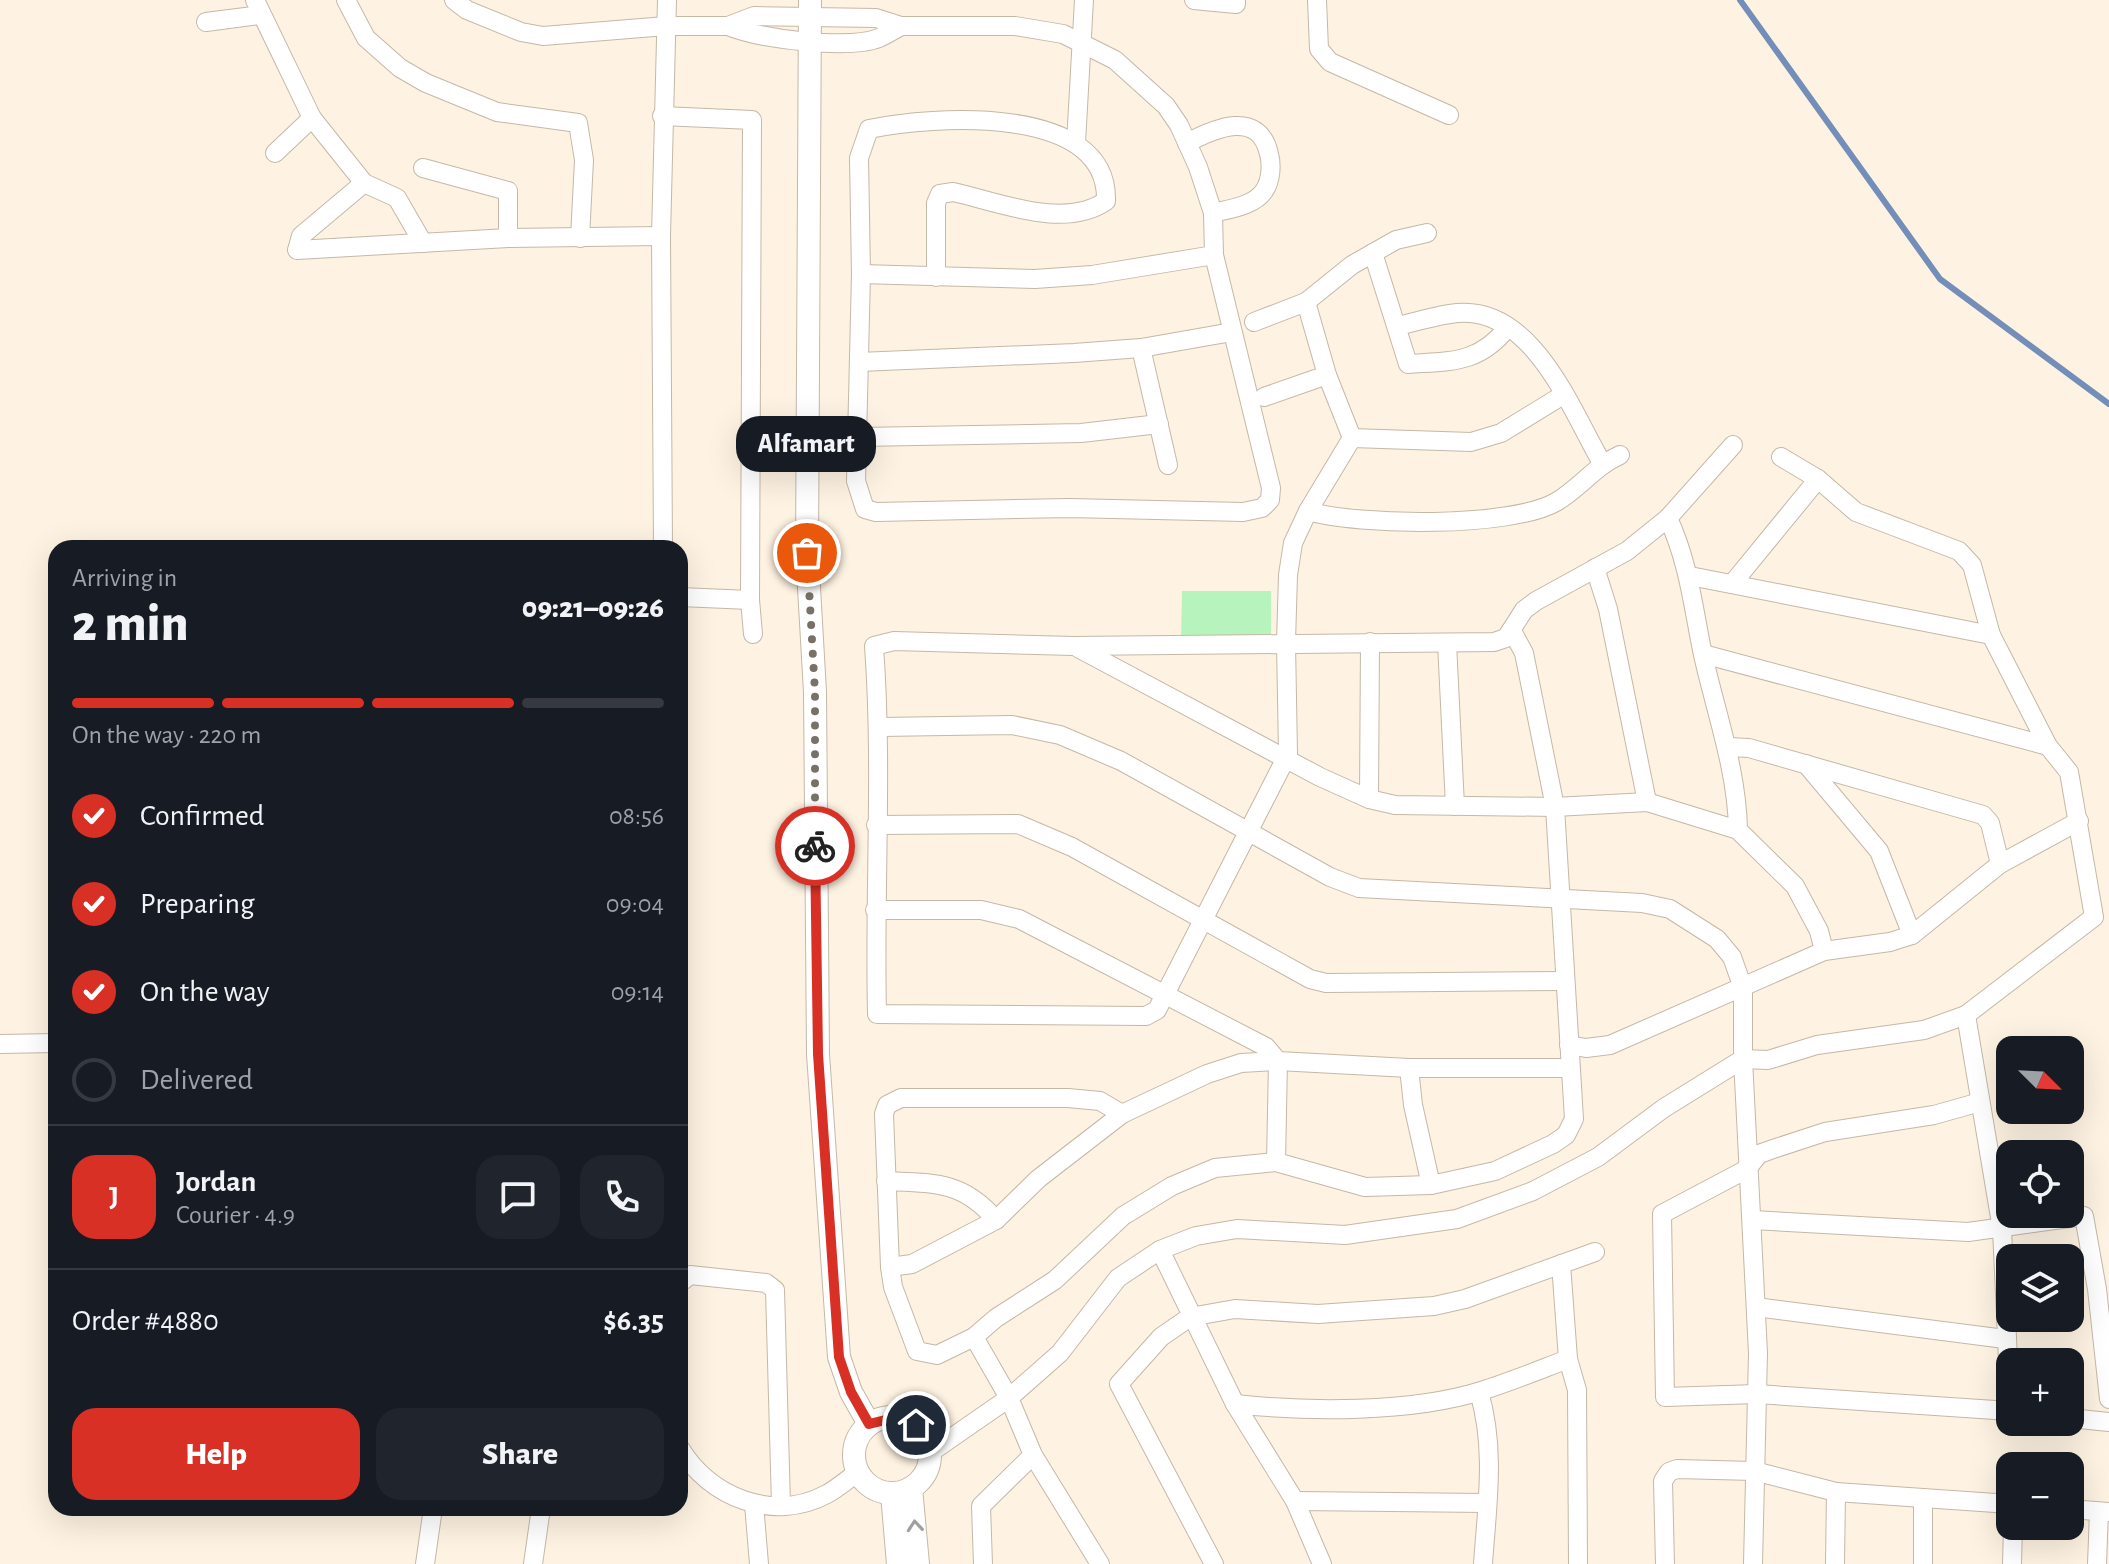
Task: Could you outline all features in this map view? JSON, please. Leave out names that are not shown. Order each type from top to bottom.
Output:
[{"type":"street","points":[[346,0],[366,38],[400,68],[426,83],[497,112],[578,123],[584,160],[580,238]]},
{"type":"street","points":[[454,0],[467,10],[507,27],[543,36],[666,26],[728,26],[753,37],[811,20],[877,39],[901,26],[1015,26],[1081,40],[1138,77],[1166,106],[1187,143],[1213,213],[1214,255],[1271,488],[1270,500],[1262,508],[1243,512],[1070,508],[876,512],[865,509],[857,493],[861,274],[859,158],[869,129],[910,120],[988,119],[1076,143],[1101,172],[1106,186],[1106,201],[1094,209],[1065,214],[953,192],[940,194],[936,203],[936,277]]},
{"type":"street","points":[[663,540],[661,236],[667,0]]},
{"type":"street","points":[[1076,143],[1084,0]]},
{"type":"street","points":[[1194,0],[1236,4],[1236,0]]},
{"type":"street","points":[[1317,0],[1319,49],[1330,62],[1449,115]]},
{"type":"street","points":[[206,22],[257,7],[312,118],[364,183],[397,198],[423,243]]},
{"type":"street","points":[[811,20],[807,553],[815,692],[818,1054],[839,1357],[851,1392],[869,1424]]},
{"type":"street","points":[[662,116],[752,120],[750,600],[753,634]]},
{"type":"street","points":[[275,153],[312,118]]},
{"type":"street","points":[[1187,143],[1217,127],[1231,125],[1251,128],[1261,134],[1268,150],[1270,176],[1265,191],[1250,202],[1213,213]]},
{"type":"street","points":[[423,168],[508,191],[508,238]]},
{"type":"street","points":[[364,183],[301,236],[297,250],[508,238],[661,236]]},
{"type":"street","points":[[1254,322],[1306,302],[1396,240],[1427,233]]},
{"type":"street","points":[[1373,253],[1408,364],[1465,360],[1493,347],[1508,327]]},
{"type":"street","points":[[861,274],[1079,276],[1214,255]]},
{"type":"street","points":[[1306,302],[1327,375],[1352,438]]},
{"type":"street","points":[[1397,326],[1458,313],[1476,314],[1517,331],[1541,356],[1602,463]]},
{"type":"street","points":[[859,362],[1141,348],[1232,332]]},
{"type":"street","points":[[1141,348],[1168,465]]},
{"type":"street","points":[[1264,397],[1327,375]]},
{"type":"street","points":[[1352,438],[1471,442],[1501,433],[1563,395]]},
{"type":"street","points":[[859,437],[1081,433],[1159,424]]},
{"type":"street","points":[[1352,438],[1308,511],[1293,543],[1288,575],[1286,642],[1287,759],[1157,1010],[1146,1016],[877,1014],[875,910],[880,727],[874,646],[894,641],[1073,646],[1286,642],[1494,642],[1506,638],[1524,610],[1627,551],[1668,518],[1733,445]]},
{"type":"street","points":[[1308,511],[1346,518],[1507,517],[1555,503],[1602,463],[1620,455]]},
{"type":"street","points":[[931,1452],[1009,1398],[1060,1353],[1118,1278],[1160,1250],[1196,1236],[1237,1229],[1345,1235],[1457,1219],[1533,1191],[1598,1157],[1664,1108],[1743,1059],[1768,1060],[1817,1045],[1924,1030],[1966,1015],[2094,917],[2069,772],[2048,746],[1991,635],[1972,565],[1959,551],[1856,512],[1818,479],[1781,457]]},
{"type":"street","points":[[1732,584],[1818,479]]},
{"type":"street","points":[[1668,518],[1690,576],[1703,654],[1728,747],[1738,830]]},
{"type":"street","points":[[1595,568],[1608,609],[1647,802]]},
{"type":"street","points":[[1690,576],[1991,635]]},
{"type":"street","points":[[688,597],[750,600]]},
{"type":"street","points":[[1122,1114],[1100,1101],[1068,1098],[901,1098],[887,1105],[884,1114],[890,1267],[893,1287],[917,1351],[937,1355],[974,1337],[996,1318],[1055,1280],[1102,1233],[1151,1198],[1215,1168],[1276,1162],[1365,1187],[1431,1185],[1495,1171],[1566,1135],[1574,1119],[1564,981],[1563,897],[1555,807],[1524,653],[1512,631]]},
{"type":"street","points":[[1369,799],[1370,642]]},
{"type":"street","points":[[1447,643],[1455,806]]},
{"type":"street","points":[[1073,646],[1369,799],[1395,805],[1455,806],[1555,807],[1647,802],[1738,830],[1795,886],[1819,931],[1824,951]]},
{"type":"street","points":[[1703,654],[2048,746]]},
{"type":"street","points":[[880,727],[1012,725],[1060,735],[1121,761],[1330,877],[1359,888],[1642,903],[1670,909],[1717,939],[1732,957],[1743,988],[1747,1169],[1756,1307],[1753,1564]]},
{"type":"street","points":[[1728,747],[1749,748],[1983,815],[1990,823],[2000,864]]},
{"type":"street","points":[[1806,764],[1879,851],[1912,935]]},
{"type":"street","points":[[1569,1045],[1586,1048],[1610,1045],[1824,951],[1890,942],[1912,935],[2000,864],[2079,821]]},
{"type":"street","points":[[876,825],[1018,824],[1072,847],[1310,979],[1326,983],[1564,981]]},
{"type":"street","points":[[875,910],[998,912],[1019,919],[1266,1047],[1278,1061],[1276,1162]]},
{"type":"street","points":[[1966,1015],[2002,1229],[2006,1348]]},
{"type":"street","points":[[0,1044],[48,1043]]},
{"type":"street","points":[[890,1267],[912,1264],[996,1220],[1038,1179],[1122,1114],[1207,1074],[1241,1063],[1278,1061],[1409,1068],[1570,1068]]},
{"type":"street","points":[[1409,1068],[1413,1105],[1431,1185]]},
{"type":"street","points":[[1980,1102],[1934,1115],[1825,1132],[1759,1154],[1747,1169],[1662,1214],[1665,1397],[1757,1394],[1996,1410]]},
{"type":"street","points":[[886,1181],[949,1185],[969,1195],[996,1220]]},
{"type":"street","points":[[1752,1220],[1968,1232],[2084,1216],[2103,1288],[2109,1399]]},
{"type":"street","points":[[1160,1250],[1235,1404],[1295,1501],[1322,1564]]},
{"type":"street","points":[[1214,1564],[1119,1384],[1161,1337],[1190,1317],[1235,1309],[1318,1314],[1434,1306],[1595,1252]]},
{"type":"street","points":[[1561,1264],[1568,1359],[1577,1390],[1578,1564]]},
{"type":"street","points":[[688,1277],[766,1283],[775,1290],[781,1505]]},
{"type":"street","points":[[1756,1307],[2005,1339]]},
{"type":"street","points":[[974,1337],[1009,1398],[1033,1455],[1100,1564]]},
{"type":"street","points":[[1235,1404],[1369,1407],[1479,1392],[1568,1359]]},
{"type":"street","points":[[1479,1392],[1488,1424],[1483,1564]]},
{"type":"street","points":[[888,1417],[907,1419],[923,1432],[931,1452],[926,1473],[902,1491],[872,1488],[858,1472],[854,1451],[856,1441],[869,1424],[888,1417]]},
{"type":"street","points":[[2084,1419],[2109,1422]]},
{"type":"street","points":[[983,1564],[981,1506],[1033,1455]]},
{"type":"street","points":[[688,1461],[720,1491],[754,1504],[781,1505],[826,1495],[858,1472]]},
{"type":"street","points":[[1665,1564],[1663,1481],[1669,1472],[1677,1469],[1754,1471],[1836,1492],[1996,1503]]},
{"type":"street","points":[[898,1564],[902,1491]]},
{"type":"street","points":[[902,1491],[918,1564]]},
{"type":"street","points":[[1835,1564],[1836,1492]]},
{"type":"street","points":[[1923,1498],[1923,1564]]},
{"type":"street","points":[[1295,1501],[1487,1503]]},
{"type":"street","points":[[754,1504],[759,1564]]},
{"type":"street","points":[[2084,1510],[2104,1512],[2097,1564]]},
{"type":"street","points":[[425,1564],[432,1516]]},
{"type":"street","points":[[533,1564],[540,1516]]},
{"type":"street","points":[[2012,1564],[2013,1540]]},
{"type":"green space","points":[[1182,591],[1271,591],[1271,639],[1181,639]]},
{"type":"waterway","points":[[1740,0],[1940,279],[2109,404]]},
{"type":"way so far","points":[[807,553],[815,692],[815,846]]},
{"type":"place","name":"Alfamart","points":[[807,553]]},
{"type":"route","points":[[815,846],[818,1054],[839,1357],[851,1392],[869,1424],[878,1419],[898,1417],[916,1425]]}]
